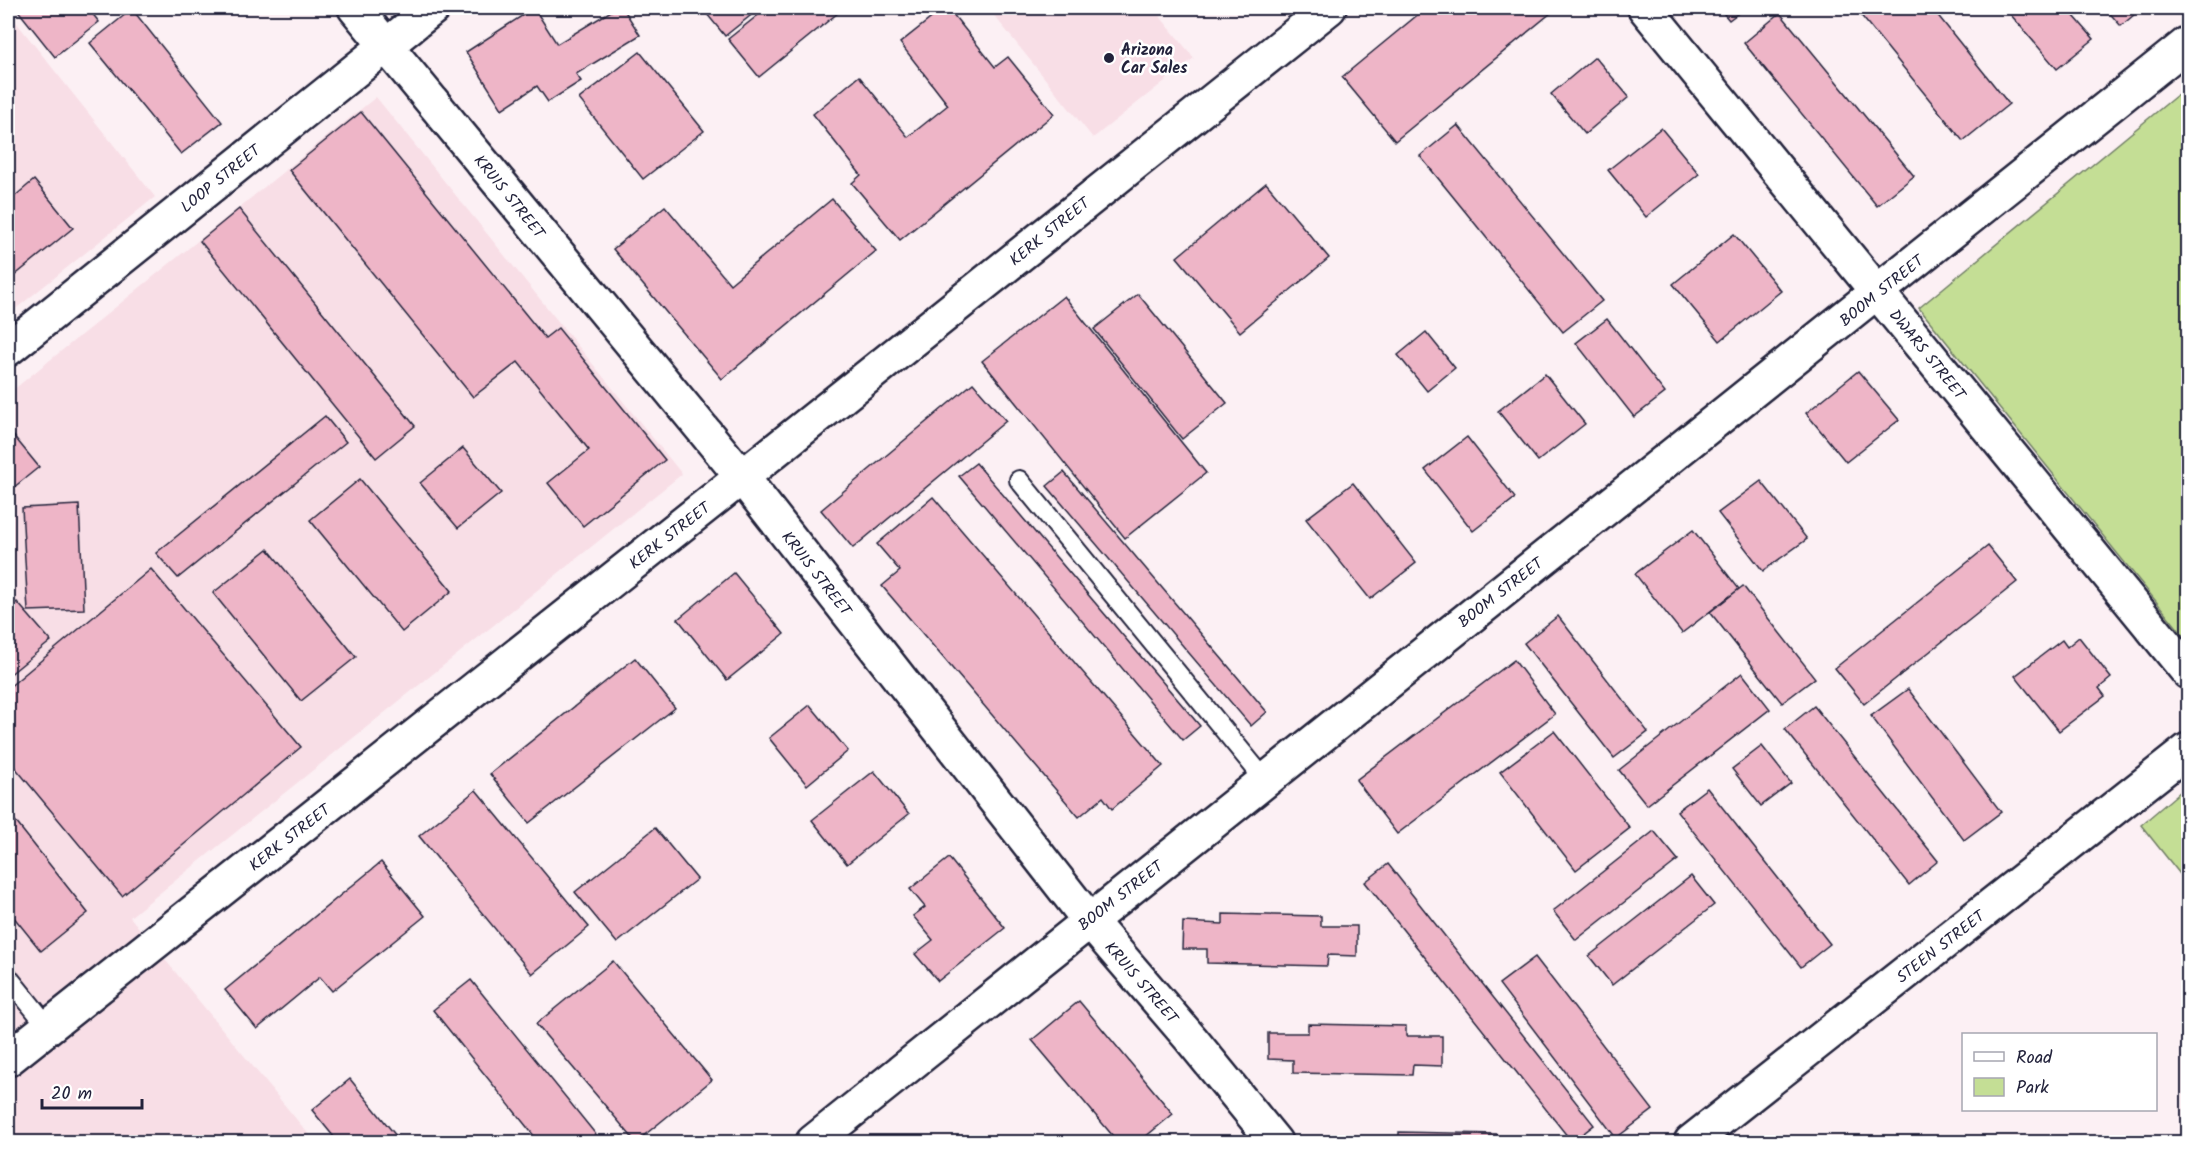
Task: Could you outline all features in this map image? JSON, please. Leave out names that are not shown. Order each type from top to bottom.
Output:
[{"type":"street","name":"KRUIS STREET","points":[[355,8],[742,477],[1088,919],[1191,1039],[1275,1143]]},
{"type":"street","name":"LOOP STREET","points":[[8,349],[433,8]]},
{"type":"street","name":"KERK STREET","points":[[8,1059],[1329,8]]},
{"type":"street","name":"DWARS STREET","points":[[1645,8],[2188,672]]},
{"type":"street","name":"BOOM STREET","points":[[813,1143],[1088,919],[2188,43]]},
{"type":"street","name":"STEEN STREET","points":[[1691,1143],[2188,750]]},
{"type":"lane","points":[[1019,480],[1265,780]]},
{"type":"lane","points":[[8,977],[49,1028]]},
{"type":"shaded area","points":[[988,8],[1153,8],[1194,58],[1093,138]]},
{"type":"shaded area","points":[[8,12],[155,197],[8,315]]},
{"type":"shaded area","points":[[376,97],[682,474],[130,917],[315,1142],[8,1142],[8,394]]},
{"type":"green space","points":[[2188,86],[2188,641],[1919,308]]},
{"type":"green space","points":[[2188,785],[2188,884],[2141,825]]},
{"type":"building","points":[[16,8],[88,8],[99,22],[55,57]]},
{"type":"building","points":[[534,8],[557,44],[616,8],[623,8],[640,35],[576,74],[581,81],[548,102],[537,86],[502,109],[466,52]]},
{"type":"building","points":[[702,8],[760,8],[725,36]]},
{"type":"building","points":[[767,8],[844,8],[759,77],[728,39]]},
{"type":"building","points":[[944,8],[948,8],[995,67],[1008,57],[1054,114],[900,240],[852,183],[861,175],[813,114],[859,76],[908,137],[948,105],[900,43]]},
{"type":"building","points":[[1426,8],[1557,8],[1395,141],[1342,77]]},
{"type":"building","points":[[1719,8],[1745,8],[1729,20]]},
{"type":"building","points":[[1855,8],[1932,8],[2009,104],[1963,141]]},
{"type":"building","points":[[2005,8],[2067,8],[2094,39],[2057,69]]},
{"type":"building","points":[[2105,8],[2142,8],[2121,26]]},
{"type":"building","points":[[132,9],[222,122],[181,154],[90,43]]},
{"type":"building","points":[[1780,13],[1914,176],[1877,206],[1744,43]]},
{"type":"building","points":[[640,52],[704,131],[643,179],[579,99]]},
{"type":"building","points":[[1595,57],[1629,97],[1585,134],[1551,94]]},
{"type":"building","points":[[361,112],[545,338],[558,328],[665,460],[583,526],[548,483],[589,450],[518,362],[473,397],[289,170]]},
{"type":"building","points":[[1458,125],[1602,301],[1563,332],[1420,156]]},
{"type":"building","points":[[1661,128],[1699,174],[1646,217],[1608,170]]},
{"type":"building","points":[[34,180],[73,228],[8,281],[8,202]]},
{"type":"building","points":[[1266,183],[1329,258],[1240,332],[1177,257]]},
{"type":"building","points":[[832,199],[876,251],[722,379],[613,249],[665,206],[730,284]]},
{"type":"building","points":[[239,209],[415,426],[376,458],[200,241]]},
{"type":"building","points":[[1734,234],[1781,291],[1720,341],[1673,284]]},
{"type":"building","points":[[1138,294],[1227,403],[1182,439],[1094,329]]},
{"type":"building","points":[[1064,296],[1206,473],[1125,538],[982,361]]},
{"type":"building","points":[[1607,319],[1665,393],[1634,417],[1576,343]]},
{"type":"building","points":[[1426,332],[1455,368],[1427,391],[1398,355]]},
{"type":"building","points":[[1858,371],[1899,420],[1846,462],[1806,413]]},
{"type":"building","points":[[1545,374],[1585,424],[1538,461],[1498,411]]},
{"type":"building","points":[[973,383],[1006,421],[853,548],[821,510]]},
{"type":"building","points":[[325,416],[346,442],[178,578],[156,553]]},
{"type":"building","points":[[8,429],[39,467],[8,492]]},
{"type":"building","points":[[1467,437],[1515,498],[1473,531],[1425,470]]},
{"type":"building","points":[[463,448],[501,493],[458,528],[420,483]]},
{"type":"building","points":[[976,463],[1200,726],[1183,740],[959,476]]},
{"type":"building","points":[[1064,472],[1267,712],[1251,726],[1047,486]]},
{"type":"building","points":[[360,479],[452,591],[402,632],[310,520]]},
{"type":"building","points":[[1761,481],[1807,539],[1763,571],[1718,513]]},
{"type":"building","points":[[1353,483],[1416,563],[1370,599],[1306,519]]},
{"type":"building","points":[[933,497],[1163,766],[1112,809],[1103,797],[1079,817],[882,586],[900,571],[877,544]]},
{"type":"building","points":[[79,505],[84,609],[28,611],[22,508]]},
{"type":"building","points":[[1693,530],[1739,589],[1682,633],[1635,574]]},
{"type":"building","points":[[1988,546],[2017,582],[1864,704],[1835,668]]},
{"type":"building","points":[[268,549],[356,657],[301,701],[213,593]]},
{"type":"building","points":[[151,569],[301,747],[122,896],[8,759],[8,688]]},
{"type":"building","points":[[734,573],[784,634],[727,680],[678,619]]},
{"type":"building","points":[[1743,586],[1815,678],[1782,703],[1710,612]]},
{"type":"building","points":[[17,602],[51,641],[8,676],[8,610]]},
{"type":"building","points":[[1558,616],[1648,732],[1614,758],[1524,643]]},
{"type":"building","points":[[2079,637],[2111,678],[2099,688],[2105,696],[2059,731],[2015,676],[2062,640],[2067,647]]},
{"type":"building","points":[[635,658],[675,708],[529,823],[490,774]]},
{"type":"building","points":[[1514,660],[1555,714],[1397,834],[1356,780]]},
{"type":"building","points":[[1742,673],[1770,709],[1647,805],[1619,770]]},
{"type":"building","points":[[1908,689],[2001,812],[1964,840],[1871,716]]},
{"type":"building","points":[[810,705],[848,751],[807,785],[769,738]]},
{"type":"building","points":[[1814,706],[1938,861],[1909,885],[1785,729]]},
{"type":"building","points":[[1554,731],[1630,828],[1576,870],[1500,772]]},
{"type":"building","points":[[1762,746],[1791,783],[1761,806],[1732,769]]},
{"type":"building","points":[[874,771],[909,814],[847,864],[812,820]]},
{"type":"building","points":[[1707,788],[1830,944],[1801,967],[1677,811]]},
{"type":"building","points":[[476,790],[589,927],[532,974],[419,836]]},
{"type":"building","points":[[8,812],[88,913],[41,951],[8,910]]},
{"type":"building","points":[[655,828],[697,879],[617,943],[575,892]]},
{"type":"building","points":[[1654,831],[1678,860],[1576,940],[1553,911]]},
{"type":"building","points":[[949,858],[1005,928],[938,981],[915,954],[933,940],[913,916],[925,907],[910,889]]},
{"type":"building","points":[[381,862],[425,916],[332,991],[320,977],[257,1029],[225,990]]},
{"type":"building","points":[[1388,864],[1594,1125],[1572,1142],[1365,882]]},
{"type":"building","points":[[1691,876],[1714,905],[1612,985],[1589,956]]},
{"type":"building","points":[[1223,914],[1321,916],[1321,926],[1357,926],[1357,956],[1328,955],[1327,966],[1207,963],[1207,949],[1182,949],[1183,922],[1223,924]]},
{"type":"building","points":[[1535,957],[1653,1110],[1616,1138],[1499,984]]},
{"type":"building","points":[[613,961],[712,1080],[636,1142],[536,1024]]},
{"type":"building","points":[[471,980],[602,1142],[539,1142],[433,1010]]},
{"type":"building","points":[[1079,1001],[1173,1114],[1139,1142],[1118,1142],[1032,1040]]},
{"type":"building","points":[[1308,1024],[1406,1026],[1406,1036],[1442,1036],[1442,1066],[1413,1065],[1412,1075],[1293,1073],[1293,1060],[1268,1059],[1268,1033],[1308,1033]]},
{"type":"building","points":[[350,1079],[401,1142],[338,1142],[312,1110]]},
{"type":"building","points":[[1399,1132],[1497,1134],[1497,1142],[1399,1142]]},
{"type":"place","name":"Arizona Car Sales","points":[[1109,58]]}]
